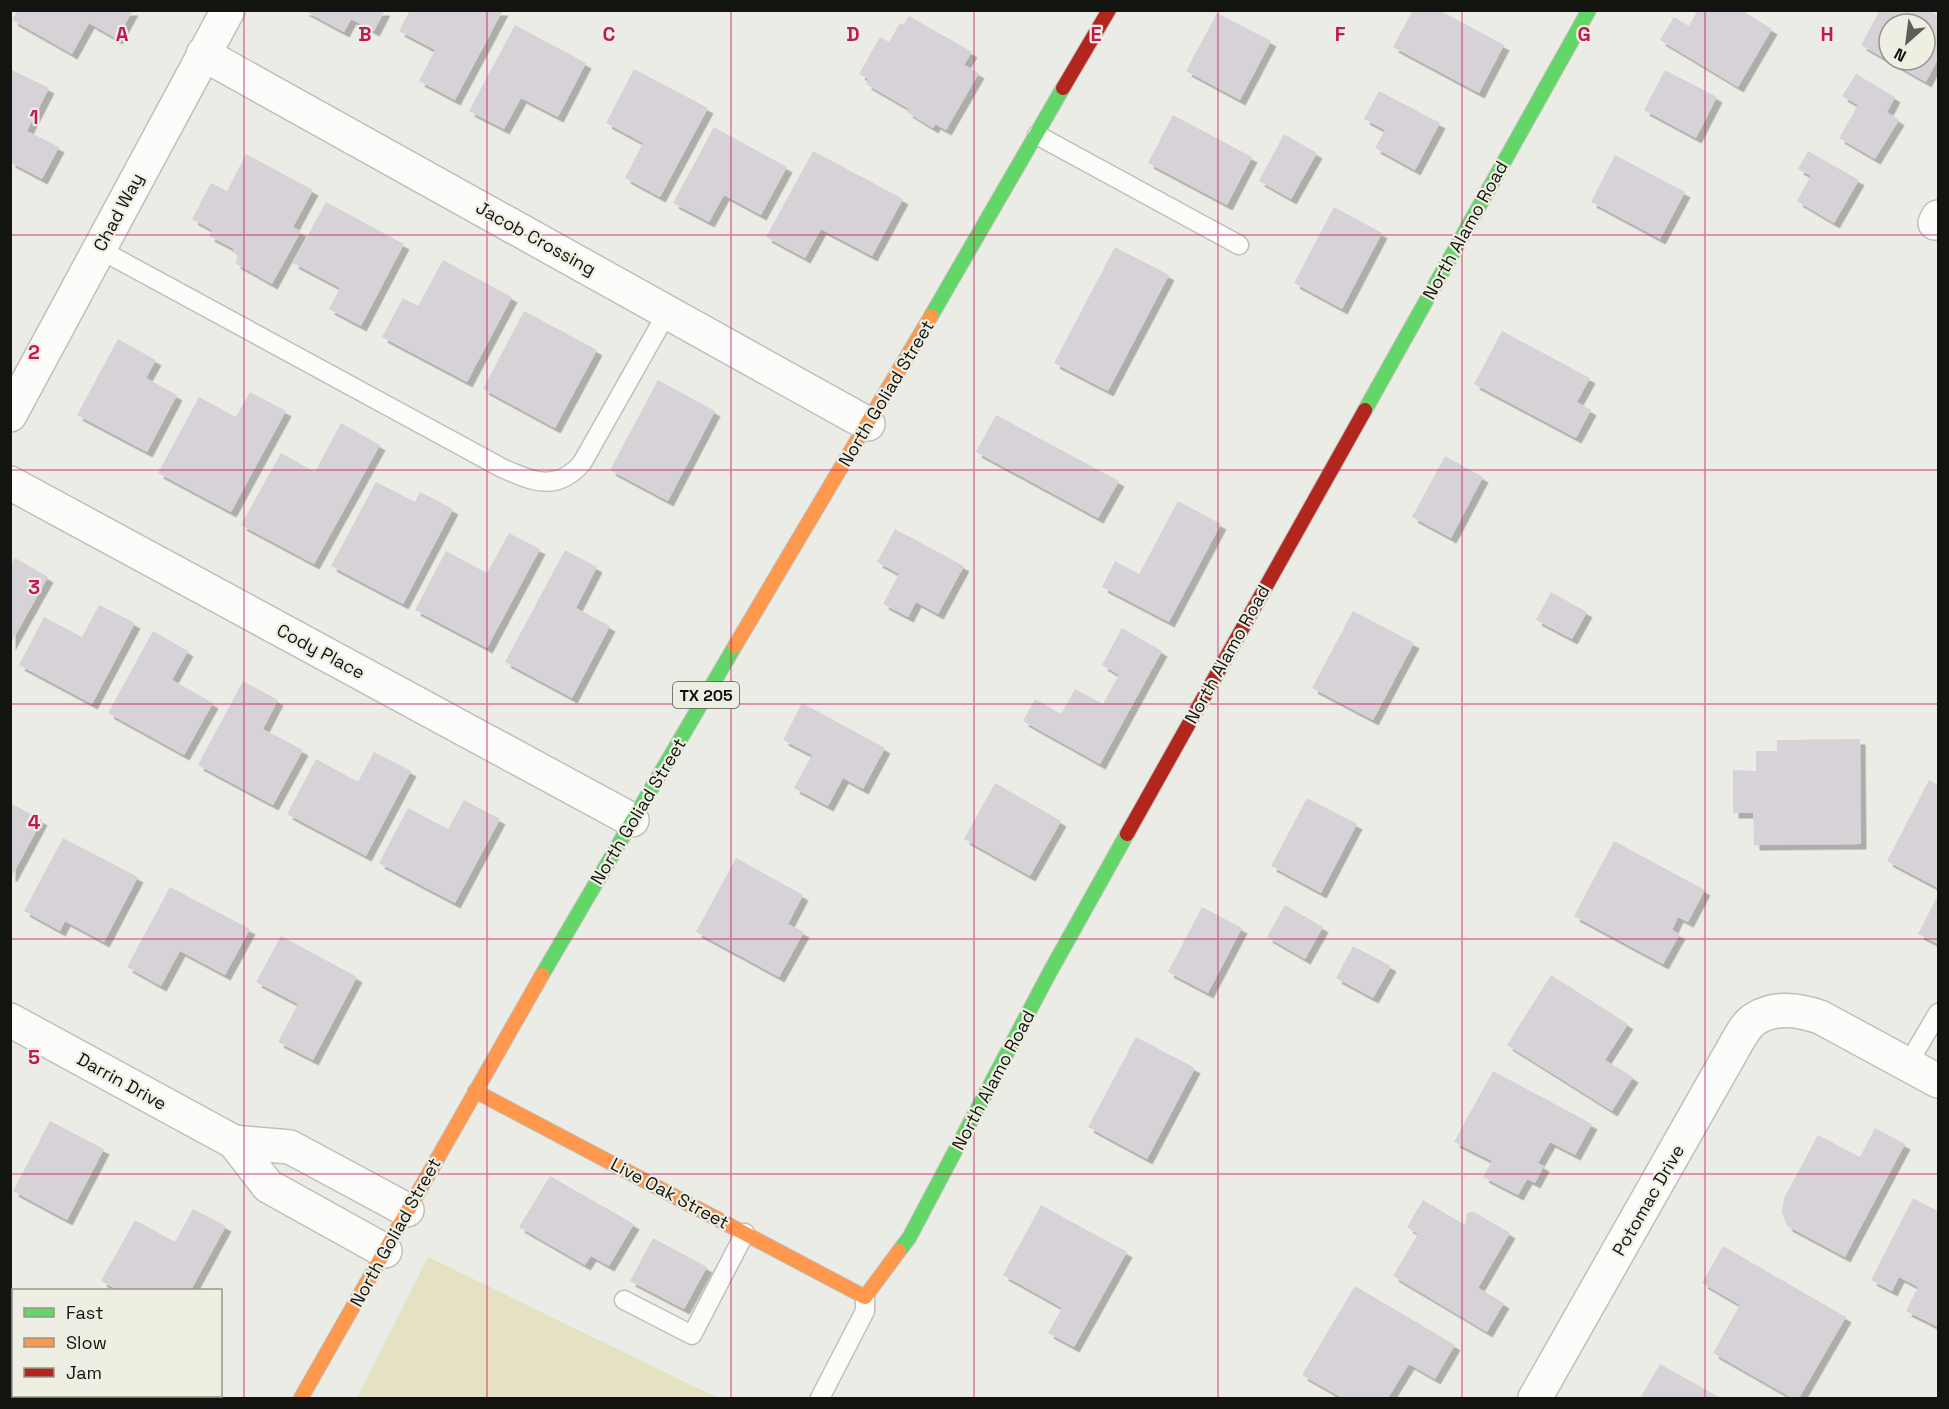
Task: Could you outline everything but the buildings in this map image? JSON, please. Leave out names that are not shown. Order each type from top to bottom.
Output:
[{"type":"street","name":"Chad Way","points":[[10,415],[228,10]]},
{"type":"street","name":"North Goliad Street","points":[[301,1398],[475,1090],[632,820],[868,424],[1109,10]]},
{"type":"street","name":"North Alamo Road","points":[[865,1297],[909,1238],[1062,949],[1589,10]]},
{"type":"street","name":"Jacob Crossing","points":[[203,54],[868,424]]},
{"type":"street","name":"Cody Place","points":[[10,483],[632,820]]},
{"type":"street","name":"Potomac Drive","points":[[1535,1398],[1743,1033],[1755,1019],[1771,1012],[1789,1010],[1805,1012],[1820,1017],[1908,1064]]},
{"type":"street","name":"Darrin Drive","points":[[10,1020],[234,1142],[290,1147],[407,1210]]},
{"type":"street","points":[[1908,1064],[1938,1081]]},
{"type":"street","name":"Live Oak Street","points":[[475,1090],[865,1297]]},
{"type":"street","name":"Darrin Drive","points":[[234,1142],[268,1186],[385,1251]]},
{"type":"lane","points":[[1037,135],[1239,245]]},
{"type":"lane","points":[[99,249],[502,468],[524,478],[541,482],[557,482],[573,474],[582,463],[668,311]]},
{"type":"lane","points":[[1908,1064],[1938,1013]]},
{"type":"lane","points":[[624,1300],[692,1335],[745,1233]]},
{"type":"lane","points":[[820,1398],[865,1311],[865,1297]]},
{"type":"shaded area","points":[[428,1257],[718,1398],[357,1398]]},
{"type":"traffic: fast","points":[[1365,410],[1589,10]]},
{"type":"traffic: fast","points":[[931,316],[1063,88]]},
{"type":"traffic: fast","points":[[542,975],[735,646]]},
{"type":"traffic: fast","points":[[899,1251],[909,1238],[1051,970],[1127,834]]},
{"type":"traffic: slow","points":[[735,646],[931,316]]},
{"type":"traffic: slow","points":[[301,1398],[542,975]]},
{"type":"traffic: slow","points":[[475,1091],[865,1297],[899,1251]]},
{"type":"traffic: jam","points":[[1063,88],[1109,10]]},
{"type":"traffic: jam","points":[[1127,834],[1365,410]]}]
